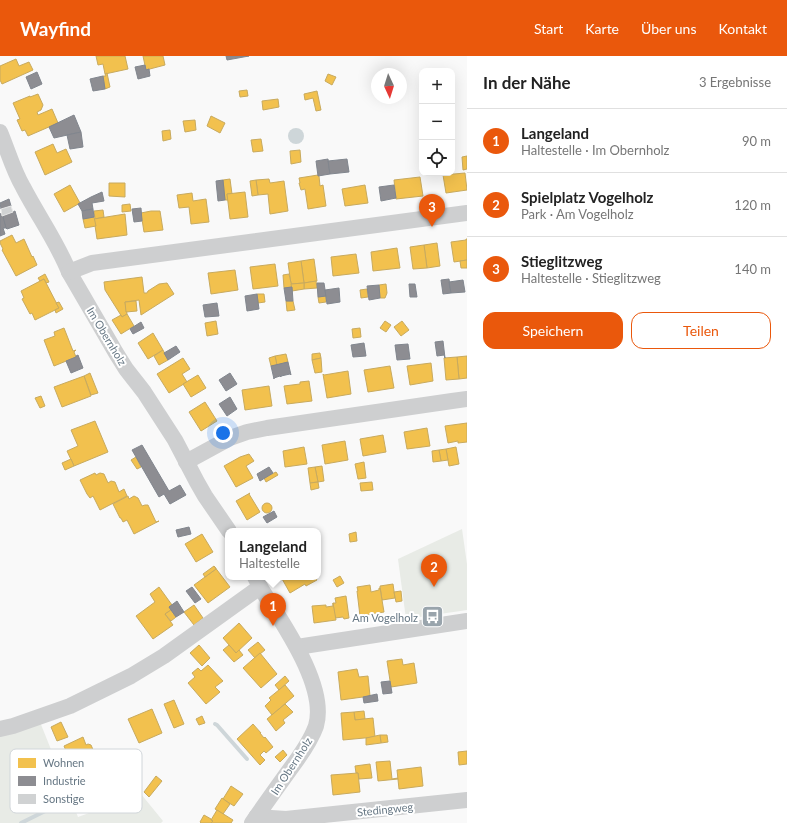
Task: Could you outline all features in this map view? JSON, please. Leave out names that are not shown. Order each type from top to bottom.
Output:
[{"type":"street","name":"Im Obernholz","points":[[0,132],[17,176],[64,258],[69,272],[116,353],[148,398],[175,440],[205,496],[227,528]]},
{"type":"street","points":[[69,272],[92,263],[467,213]]},
{"type":"street","points":[[186,462],[230,438],[247,432],[467,399]]},
{"type":"street","name":"Im Obernholz","points":[[254,820],[305,749],[316,725],[318,712],[317,697],[297,647],[257,582]]},
{"type":"street","points":[[0,729],[13,726],[70,706],[131,676],[164,656],[257,582]]},
{"type":"street","points":[[297,647],[467,621]]},
{"type":"street","name":"Stedingweg","points":[[254,820],[286,819],[467,800]]},
{"type":"shaded area","points":[[296,128],[303,133],[304,136],[299,143],[296,144],[289,139],[288,136],[293,129]]},
{"type":"shaded area","points":[[462,529],[467,564],[467,610],[406,619],[398,559]]},
{"type":"shaded area","points":[[40,722],[51,749],[10,749],[10,813],[76,813],[78,817],[89,813],[142,813],[142,795],[163,821],[161,823],[0,823],[0,734]]},
{"type":"building: Wohnen","points":[[96,56],[125,56],[128,69],[105,74],[103,64],[98,65]]},
{"type":"building: Wohnen","points":[[143,56],[163,56],[165,65],[146,70]]},
{"type":"building: Wohnen","points":[[16,59],[19,66],[29,62],[33,70],[2,84],[0,80],[0,66]]},
{"type":"building: Wohnen","points":[[107,73],[110,87],[105,89],[103,76],[106,76],[105,74]]},
{"type":"building: Wohnen","points":[[328,74],[336,77],[332,85],[325,81]]},
{"type":"building: Wohnen","points":[[247,90],[248,96],[240,97],[239,91]]},
{"type":"building: Wohnen","points":[[317,91],[321,110],[316,111],[313,98],[305,100],[304,94]]},
{"type":"building: Wohnen","points":[[38,94],[43,105],[41,110],[37,112],[38,115],[52,109],[58,123],[28,136],[25,130],[22,131],[17,120],[20,119],[13,103]]},
{"type":"building: Wohnen","points":[[278,99],[279,107],[263,110],[262,101]]},
{"type":"building: Wohnen","points":[[211,116],[225,123],[220,133],[207,126]]},
{"type":"building: Wohnen","points":[[195,120],[196,130],[185,132],[183,121]]},
{"type":"building: Wohnen","points":[[170,130],[171,139],[163,141],[162,131]]},
{"type":"building: Wohnen","points":[[261,139],[263,151],[253,152],[251,140]]},
{"type":"building: Wohnen","points":[[53,144],[57,153],[66,149],[72,162],[45,175],[35,152]]},
{"type":"building: Wohnen","points":[[300,150],[301,162],[291,164],[290,151]]},
{"type":"building: Wohnen","points":[[467,156],[467,169],[463,170],[462,157]]},
{"type":"building: Wohnen","points":[[465,173],[467,190],[446,193],[443,176],[455,176],[455,174]]},
{"type":"building: Wohnen","points":[[318,175],[320,186],[323,185],[326,206],[308,209],[305,189],[301,190],[299,178]]},
{"type":"building: Wohnen","points":[[420,177],[423,196],[396,199],[394,180]]},
{"type":"building: Wohnen","points":[[230,179],[232,194],[227,194],[228,200],[225,200],[223,180]]},
{"type":"building: Wohnen","points":[[269,179],[270,183],[284,181],[288,211],[270,214],[268,194],[258,195],[256,180]]},
{"type":"building: Wohnen","points":[[256,180],[258,195],[252,196],[250,181]]},
{"type":"building: Wohnen","points":[[109,183],[125,183],[125,197],[109,196]]},
{"type":"building: Wohnen","points":[[70,185],[80,203],[64,212],[54,194]]},
{"type":"building: Wohnen","points":[[365,185],[368,203],[345,206],[342,189]]},
{"type":"building: Wohnen","points":[[245,192],[248,217],[230,219],[227,194]]},
{"type":"building: Wohnen","points":[[192,193],[193,201],[206,199],[209,222],[191,224],[189,207],[179,208],[177,195]]},
{"type":"building: Wohnen","points":[[130,204],[131,211],[122,212],[122,205]]},
{"type":"building: Wohnen","points":[[103,210],[104,217],[95,219],[94,211]]},
{"type":"building: Wohnen","points":[[160,211],[163,230],[144,232],[141,213]]},
{"type":"building: Wohnen","points":[[125,214],[127,235],[97,239],[94,219]]},
{"type":"building: Wohnen","points":[[94,217],[96,226],[85,228],[83,219]]},
{"type":"building: Wohnen","points":[[12,235],[16,243],[24,239],[37,265],[16,276],[2,250],[3,249],[0,243],[0,241]]},
{"type":"building: Wohnen","points":[[466,239],[467,260],[454,262],[451,242]]},
{"type":"building: Wohnen","points":[[437,243],[440,266],[427,268],[424,245]]},
{"type":"building: Wohnen","points":[[424,245],[427,268],[413,269],[410,247]]},
{"type":"building: Wohnen","points":[[397,248],[400,268],[373,271],[371,252]]},
{"type":"building: Wohnen","points":[[356,254],[359,273],[333,276],[331,257]]},
{"type":"building: Wohnen","points":[[314,259],[317,281],[304,283],[301,261]]},
{"type":"building: Wohnen","points":[[467,260],[467,268],[461,268],[460,261]]},
{"type":"building: Wohnen","points":[[301,261],[304,283],[291,284],[288,263]]},
{"type":"building: Wohnen","points":[[275,264],[278,286],[253,289],[250,267]]},
{"type":"building: Wohnen","points":[[235,270],[238,290],[211,294],[208,273]]},
{"type":"building: Wohnen","points":[[45,274],[49,282],[46,283],[44,279],[40,281],[38,278]]},
{"type":"building: Wohnen","points":[[289,274],[292,287],[284,288],[283,275]]},
{"type":"building: Wohnen","points":[[142,277],[144,293],[147,293],[159,284],[167,283],[174,294],[141,315],[139,300],[125,302],[127,314],[122,317],[105,290],[104,282]]},
{"type":"building: Wohnen","points":[[44,279],[59,308],[35,320],[22,299],[24,298],[21,291]]},
{"type":"building: Wohnen","points":[[316,281],[317,288],[304,289],[304,283]]},
{"type":"building: Wohnen","points":[[304,283],[304,289],[292,291],[291,284]]},
{"type":"building: Wohnen","points":[[386,284],[387,293],[385,298],[380,298],[379,285]]},
{"type":"building: Wohnen","points":[[367,289],[368,297],[361,298],[360,290]]},
{"type":"building: Wohnen","points":[[257,294],[264,294],[265,302],[258,303]]},
{"type":"building: Wohnen","points":[[326,296],[326,302],[319,303],[318,297]]},
{"type":"building: Wohnen","points":[[136,301],[137,311],[126,312],[125,302]]},
{"type":"building: Wohnen","points":[[286,301],[293,301],[295,310],[287,311]]},
{"type":"building: Wohnen","points":[[59,302],[63,309],[56,313],[55,310],[59,308],[56,303]]},
{"type":"building: Wohnen","points":[[127,314],[134,326],[121,334],[112,320],[121,315],[122,317]]},
{"type":"building: Wohnen","points":[[216,321],[218,334],[207,336],[205,323]]},
{"type":"building: Wohnen","points":[[385,321],[391,325],[386,332],[380,328]]},
{"type":"building: Wohnen","points":[[402,321],[409,330],[401,336],[394,327]]},
{"type":"building: Wohnen","points":[[64,328],[73,351],[76,350],[74,352],[76,357],[54,366],[44,340],[55,336],[54,332]]},
{"type":"building: Wohnen","points":[[360,328],[361,337],[353,338],[352,329]]},
{"type":"building: Wohnen","points":[[153,333],[163,350],[148,359],[138,343]]},
{"type":"building: Wohnen","points":[[163,350],[168,360],[159,365],[154,356]]},
{"type":"building: Wohnen","points":[[320,353],[321,358],[312,360],[312,354]]},
{"type":"building: Wohnen","points":[[286,354],[288,362],[277,365],[275,356]]},
{"type":"building: Wohnen","points":[[275,356],[277,365],[271,366],[269,358]]},
{"type":"building: Wohnen","points":[[467,356],[467,378],[459,379],[457,357]]},
{"type":"building: Wohnen","points":[[457,357],[459,379],[446,380],[444,358]]},
{"type":"building: Wohnen","points":[[183,358],[190,369],[182,374],[187,382],[169,393],[157,374]]},
{"type":"building: Wohnen","points":[[321,358],[322,372],[315,373],[312,360]]},
{"type":"building: Wohnen","points":[[431,363],[433,381],[410,385],[407,366]]},
{"type":"building: Wohnen","points":[[390,366],[394,388],[368,392],[364,370]]},
{"type":"building: Wohnen","points":[[348,371],[351,394],[327,398],[323,374]]},
{"type":"building: Wohnen","points":[[90,373],[98,393],[91,395],[84,376]]},
{"type":"building: Wohnen","points":[[198,375],[206,388],[191,397],[183,384]]},
{"type":"building: Wohnen","points":[[84,376],[91,396],[62,407],[54,387]]},
{"type":"building: Wohnen","points":[[309,381],[312,401],[287,404],[284,386]]},
{"type":"building: Wohnen","points":[[269,386],[272,406],[245,410],[242,390]]},
{"type":"building: Wohnen","points":[[41,396],[45,406],[40,408],[35,398]]},
{"type":"building: Wohnen","points":[[205,402],[217,421],[201,431],[189,412]]},
{"type":"building: Wohnen","points":[[95,421],[108,452],[74,466],[67,451],[78,446],[71,430]]},
{"type":"building: Wohnen","points":[[467,423],[467,442],[458,443],[458,441],[448,443],[445,426]]},
{"type":"building: Wohnen","points":[[427,428],[430,446],[407,449],[404,432]]},
{"type":"building: Wohnen","points":[[383,435],[386,452],[363,456],[360,439]]},
{"type":"building: Wohnen","points":[[345,441],[348,460],[325,464],[322,445]]},
{"type":"building: Wohnen","points":[[304,447],[307,464],[285,467],[283,451]]},
{"type":"building: Wohnen","points":[[456,447],[459,464],[449,466],[446,449]]},
{"type":"building: Wohnen","points":[[446,449],[448,460],[441,461],[439,450]]},
{"type":"building: Wohnen","points":[[439,450],[441,461],[433,462],[432,451]]},
{"type":"building: Wohnen","points":[[249,454],[254,461],[246,466],[253,478],[236,487],[224,466]]},
{"type":"building: Wohnen","points":[[136,457],[141,467],[137,469],[131,460]]},
{"type":"building: Wohnen","points":[[71,459],[74,466],[65,470],[62,463]]},
{"type":"building: Wohnen","points":[[364,462],[366,478],[358,479],[355,464]]},
{"type":"building: Wohnen","points":[[322,466],[324,481],[318,482],[315,467]]},
{"type":"building: Wohnen","points":[[315,467],[318,482],[310,483],[308,468]]},
{"type":"building: Wohnen","points":[[276,472],[278,475],[266,482],[264,478]]},
{"type":"building: Wohnen","points":[[95,473],[96,475],[100,473],[104,474],[108,483],[111,481],[115,482],[119,492],[124,489],[127,496],[100,510],[93,496],[90,498],[87,494],[80,480]]},
{"type":"building: Wohnen","points":[[318,482],[319,488],[311,490],[310,483]]},
{"type":"building: Wohnen","points":[[372,482],[373,490],[361,491],[360,483]]},
{"type":"building: Wohnen","points":[[250,493],[249,494],[260,512],[247,520],[236,501]]},
{"type":"building: Wohnen","points":[[128,496],[129,499],[134,496],[138,498],[142,506],[148,505],[156,522],[159,521],[134,534],[127,520],[123,522],[120,518],[113,504]]},
{"type":"building: Wohnen","points":[[265,503],[269,503],[272,508],[269,513],[265,513],[262,510],[262,506]]},
{"type":"building: Wohnen","points":[[356,532],[357,541],[350,542],[349,534]]},
{"type":"building: Wohnen","points":[[202,534],[213,552],[196,562],[185,544]]},
{"type":"building: Wohnen","points":[[214,566],[230,587],[208,603],[194,585],[216,569]]},
{"type":"building: Wohnen","points":[[214,566],[216,569],[205,577],[203,574]]},
{"type":"building: Wohnen","points":[[340,576],[344,583],[337,587],[333,580]]},
{"type":"building: Wohnen","points":[[283,580],[317,580],[306,586],[305,584],[290,593]]},
{"type":"building: Wohnen","points":[[393,584],[395,598],[382,600],[380,586]]},
{"type":"building: Wohnen","points":[[370,585],[371,592],[379,590],[380,588],[384,612],[360,616],[357,587]]},
{"type":"building: Wohnen","points":[[159,587],[172,605],[169,607],[171,610],[165,614],[173,625],[153,639],[136,616],[155,602],[150,594]]},
{"type":"building: Wohnen","points":[[401,591],[402,601],[396,602],[394,592]]},
{"type":"building: Wohnen","points":[[346,596],[349,618],[335,618],[333,603],[336,603],[335,598]]},
{"type":"building: Wohnen","points":[[333,603],[336,620],[314,623],[312,606],[333,606]]},
{"type":"building: Wohnen","points":[[194,605],[203,618],[194,625],[184,612]]},
{"type":"building: Wohnen","points":[[171,610],[176,617],[171,621],[165,614]]},
{"type":"building: Wohnen","points":[[239,623],[252,638],[236,653],[223,638]]},
{"type":"building: Wohnen","points":[[258,642],[265,650],[255,658],[248,650]]},
{"type":"building: Wohnen","points":[[199,645],[210,658],[202,666],[190,653]]},
{"type":"building: Wohnen","points":[[229,645],[236,653],[239,650],[243,655],[234,662],[223,650]]},
{"type":"building: Wohnen","points":[[260,653],[277,674],[261,688],[243,668]]},
{"type":"building: Wohnen","points":[[402,659],[403,665],[414,663],[417,683],[391,687],[387,661]]},
{"type":"building: Wohnen","points":[[208,665],[223,681],[215,687],[220,692],[206,704],[188,683],[195,677],[192,673],[198,668],[201,671]]},
{"type":"building: Wohnen","points":[[357,669],[359,677],[368,676],[370,696],[341,700],[338,672]]},
{"type":"building: Wohnen","points":[[285,676],[289,681],[279,690],[275,685]]},
{"type":"building: Wohnen","points":[[285,685],[294,696],[272,715],[265,706],[271,700],[269,698]]},
{"type":"building: Wohnen","points":[[174,700],[184,724],[174,728],[164,704]]},
{"type":"building: Wohnen","points":[[285,704],[293,712],[283,720],[285,723],[276,731],[267,719]]},
{"type":"building: Wohnen","points":[[152,709],[162,733],[139,743],[128,719]]},
{"type":"building: Wohnen","points":[[364,711],[365,719],[355,720],[354,712]]},
{"type":"building: Wohnen","points":[[354,712],[355,720],[373,718],[375,737],[343,740],[341,713]]},
{"type":"building: Wohnen","points":[[202,716],[205,723],[199,725],[196,719]]},
{"type":"building: Wohnen","points":[[61,722],[68,737],[57,741],[51,727]]},
{"type":"building: Wohnen","points":[[253,724],[273,747],[266,753],[264,751],[260,755],[265,760],[260,765],[237,739]]},
{"type":"building: Wohnen","points":[[380,735],[387,735],[388,742],[381,743]]},
{"type":"building: Wohnen","points":[[380,735],[381,743],[366,745],[366,738]]},
{"type":"building: Wohnen","points":[[83,737],[86,745],[91,745],[93,749],[65,749],[64,746]]},
{"type":"building: Wohnen","points":[[283,750],[287,755],[280,762],[275,757]]},
{"type":"building: Wohnen","points":[[467,751],[467,764],[459,765],[458,752]]},
{"type":"building: Wohnen","points":[[390,761],[392,779],[398,779],[378,781],[376,762]]},
{"type":"building: Wohnen","points":[[370,764],[372,778],[359,779],[355,766]]},
{"type":"building: Wohnen","points":[[421,767],[423,786],[399,789],[397,770]]},
{"type":"building: Wohnen","points":[[358,773],[360,792],[333,795],[331,775]]},
{"type":"building: Wohnen","points":[[156,776],[162,781],[149,797],[144,792]]},
{"type":"building: Wohnen","points":[[231,786],[243,794],[234,806],[223,799]]},
{"type":"building: Wohnen","points":[[222,798],[230,804],[223,814],[215,809]]},
{"type":"building: Wohnen","points":[[217,810],[233,820],[231,823],[211,823],[213,821],[211,820]]},
{"type":"building: Wohnen","points":[[204,815],[213,821],[211,823],[201,823],[200,822]]},
{"type":"building: Industrie","points":[[226,56],[249,56],[227,60]]},
{"type":"building: Industrie","points":[[145,65],[146,70],[149,69],[150,76],[138,79],[135,67]]},
{"type":"building: Industrie","points":[[37,72],[42,84],[31,89],[26,77]]},
{"type":"building: Industrie","points":[[103,76],[105,89],[93,91],[90,79]]},
{"type":"building: Industrie","points":[[74,115],[81,132],[54,138],[49,127]]},
{"type":"building: Industrie","points":[[81,132],[83,147],[70,149],[67,135]]},
{"type":"building: Industrie","points":[[328,159],[330,174],[318,176],[316,161]]},
{"type":"building: Industrie","points":[[347,159],[349,172],[330,174],[328,161]]},
{"type":"building: Industrie","points":[[223,180],[225,200],[218,201],[216,181]]},
{"type":"building: Industrie","points":[[394,185],[396,198],[381,201],[379,187]]},
{"type":"building: Industrie","points":[[102,192],[104,201],[92,203],[93,209],[82,211],[78,204]]},
{"type":"building: Industrie","points":[[9,199],[11,206],[1,209],[0,203]]},
{"type":"building: Industrie","points":[[141,208],[142,221],[134,222],[132,209]]},
{"type":"building: Industrie","points":[[93,209],[94,217],[83,219],[82,211]]},
{"type":"building: Industrie","points":[[15,211],[19,225],[7,229],[2,216]]},
{"type":"building: Industrie","points":[[2,213],[6,228],[3,228],[5,234],[0,236],[0,214]]},
{"type":"building: Industrie","points":[[449,279],[451,293],[443,294],[441,280]]},
{"type":"building: Industrie","points":[[463,280],[465,292],[451,293],[449,282]]},
{"type":"building: Industrie","points":[[317,283],[324,283],[326,296],[318,297]]},
{"type":"building: Industrie","points":[[409,284],[415,284],[417,297],[410,297]]},
{"type":"building: Industrie","points":[[379,285],[380,298],[369,300],[367,286]]},
{"type":"building: Industrie","points":[[292,287],[293,301],[286,301],[284,288]]},
{"type":"building: Industrie","points":[[339,288],[340,302],[327,304],[325,290]]},
{"type":"building: Industrie","points":[[257,294],[259,309],[247,311],[245,296]]},
{"type":"building: Industrie","points":[[217,303],[219,316],[205,317],[203,305]]},
{"type":"building: Industrie","points":[[141,322],[144,328],[133,334],[130,329]]},
{"type":"building: Industrie","points":[[443,341],[445,358],[444,355],[437,356],[435,342]]},
{"type":"building: Industrie","points":[[364,343],[366,356],[353,357],[351,345]]},
{"type":"building: Industrie","points":[[408,344],[410,359],[397,360],[395,345]]},
{"type":"building: Industrie","points":[[176,346],[180,352],[168,360],[164,353]]},
{"type":"building: Industrie","points":[[78,355],[83,368],[71,373],[66,361]]},
{"type":"building: Industrie","points":[[288,362],[291,375],[280,376],[274,379],[271,366]]},
{"type":"building: Industrie","points":[[230,373],[237,384],[226,391],[219,380]]},
{"type":"building: Industrie","points":[[230,397],[237,409],[227,416],[219,404]]},
{"type":"building: Industrie","points":[[142,445],[169,491],[180,485],[186,495],[170,504],[164,494],[159,497],[132,450]]},
{"type":"building: Industrie","points":[[269,467],[273,473],[260,481],[257,474]]},
{"type":"building: Industrie","points":[[274,511],[277,517],[267,523],[263,517]]},
{"type":"building: Industrie","points":[[189,527],[191,534],[178,537],[176,530]]},
{"type":"building: Industrie","points":[[192,587],[201,599],[195,603],[186,591]]},
{"type":"building: Industrie","points":[[177,601],[184,612],[176,617],[169,607]]},
{"type":"building: Industrie","points":[[390,681],[392,693],[383,694],[381,682]]},
{"type":"building: Industrie","points":[[377,694],[378,701],[364,703],[363,697]]},
{"type":"building: Sonstige","points":[[11,206],[13,212],[2,216],[1,209]]},
{"type":"waterway","points":[[215,724],[247,759]]},
{"type":"waterway","points":[[21,823],[41,813]]},
{"type":"place","name":"Stieglitzweg","points":[[432,227]]},
{"type":"place","name":"Spielplatz Vogelholz","points":[[434,587]]},
{"type":"place","name":"Am Vogelholz","points":[[433,617]]},
{"type":"place","name":"Langeland","points":[[273,626]]}]
